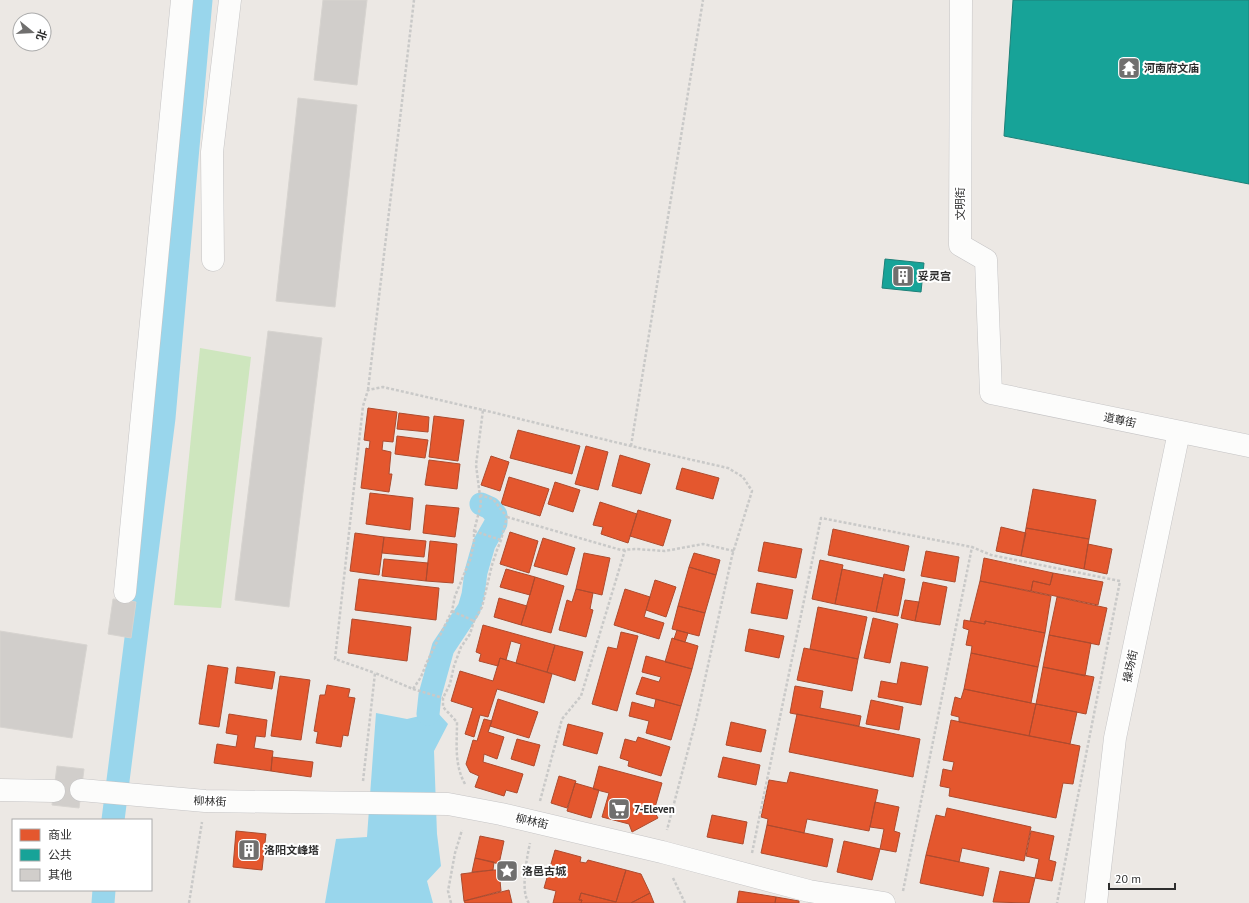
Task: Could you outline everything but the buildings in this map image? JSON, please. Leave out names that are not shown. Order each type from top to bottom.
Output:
[{"type":"street","points":[[125,592],[182,0]]},
{"type":"street","points":[[213,260],[212,152],[230,0]]},
{"type":"street","name":"文明街","points":[[961,0],[960,245],[986,260],[991,393]]},
{"type":"street","name":"道尊街","points":[[991,393],[1249,446]]},
{"type":"street","name":"操场街","points":[[1096,903],[1115,738],[1179,432]]},
{"type":"street","points":[[0,790],[54,791]]},
{"type":"street","name":"柳林街","points":[[81,790],[205,802],[361,803],[464,807],[662,852],[808,891],[893,899]]},
{"type":"path","points":[[414,0],[368,390],[363,406],[335,659],[375,673],[413,689],[443,698]]},
{"type":"path","points":[[631,446],[703,0]]},
{"type":"path","points":[[368,390],[383,387],[728,468],[743,477],[752,491],[734,551],[696,720],[662,852]]},
{"type":"path","points":[[413,689],[421,677],[452,612],[455,596],[472,555],[474,531],[481,504],[476,465],[483,410]]},
{"type":"path","points":[[480,495],[493,499],[507,517],[621,550],[665,551],[703,544],[734,551]]},
{"type":"path","points":[[451,903],[448,891],[464,807],[462,780],[457,760],[457,722],[443,707],[443,698],[450,684],[454,666],[461,647],[470,634],[474,621],[482,607],[492,565],[502,540],[507,517]]},
{"type":"path","points":[[748,875],[821,518],[972,547],[991,555],[1120,581],[1057,903]]},
{"type":"path","points":[[474,531],[502,540]]},
{"type":"path","points":[[893,899],[972,547]]},
{"type":"path","points":[[529,903],[526,898],[526,865],[534,822],[562,719],[581,696],[625,550]]},
{"type":"path","points":[[452,612],[474,621]]},
{"type":"path","points":[[361,803],[375,673]]},
{"type":"path","points":[[189,903],[205,802]]},
{"type":"green space","points":[[200,348],[251,357],[221,608],[174,605]]},
{"type":"water","points":[[437,712],[448,724],[434,751],[437,834],[441,866],[427,881],[433,903],[325,903],[336,839],[367,837],[376,713],[407,719]]},
{"type":"waterway","points":[[113,819],[164,418],[201,0]]},
{"type":"waterway","points":[[428,714],[430,695],[443,648],[469,609],[473,595],[476,572],[484,544],[496,523],[496,515],[490,508],[481,504]]},
{"type":"waterway","points":[[103,903],[104,891]]},
{"type":"place","name":"河南府文庙","points":[[1129,68]]},
{"type":"place","name":"妥灵宫","points":[[903,276]]},
{"type":"place","name":"7-Eleven","points":[[619,809]]},
{"type":"place","name":"洛阳文峰塔","points":[[249,850]]},
{"type":"place","name":"洛邑古城","points":[[507,871]]}]
